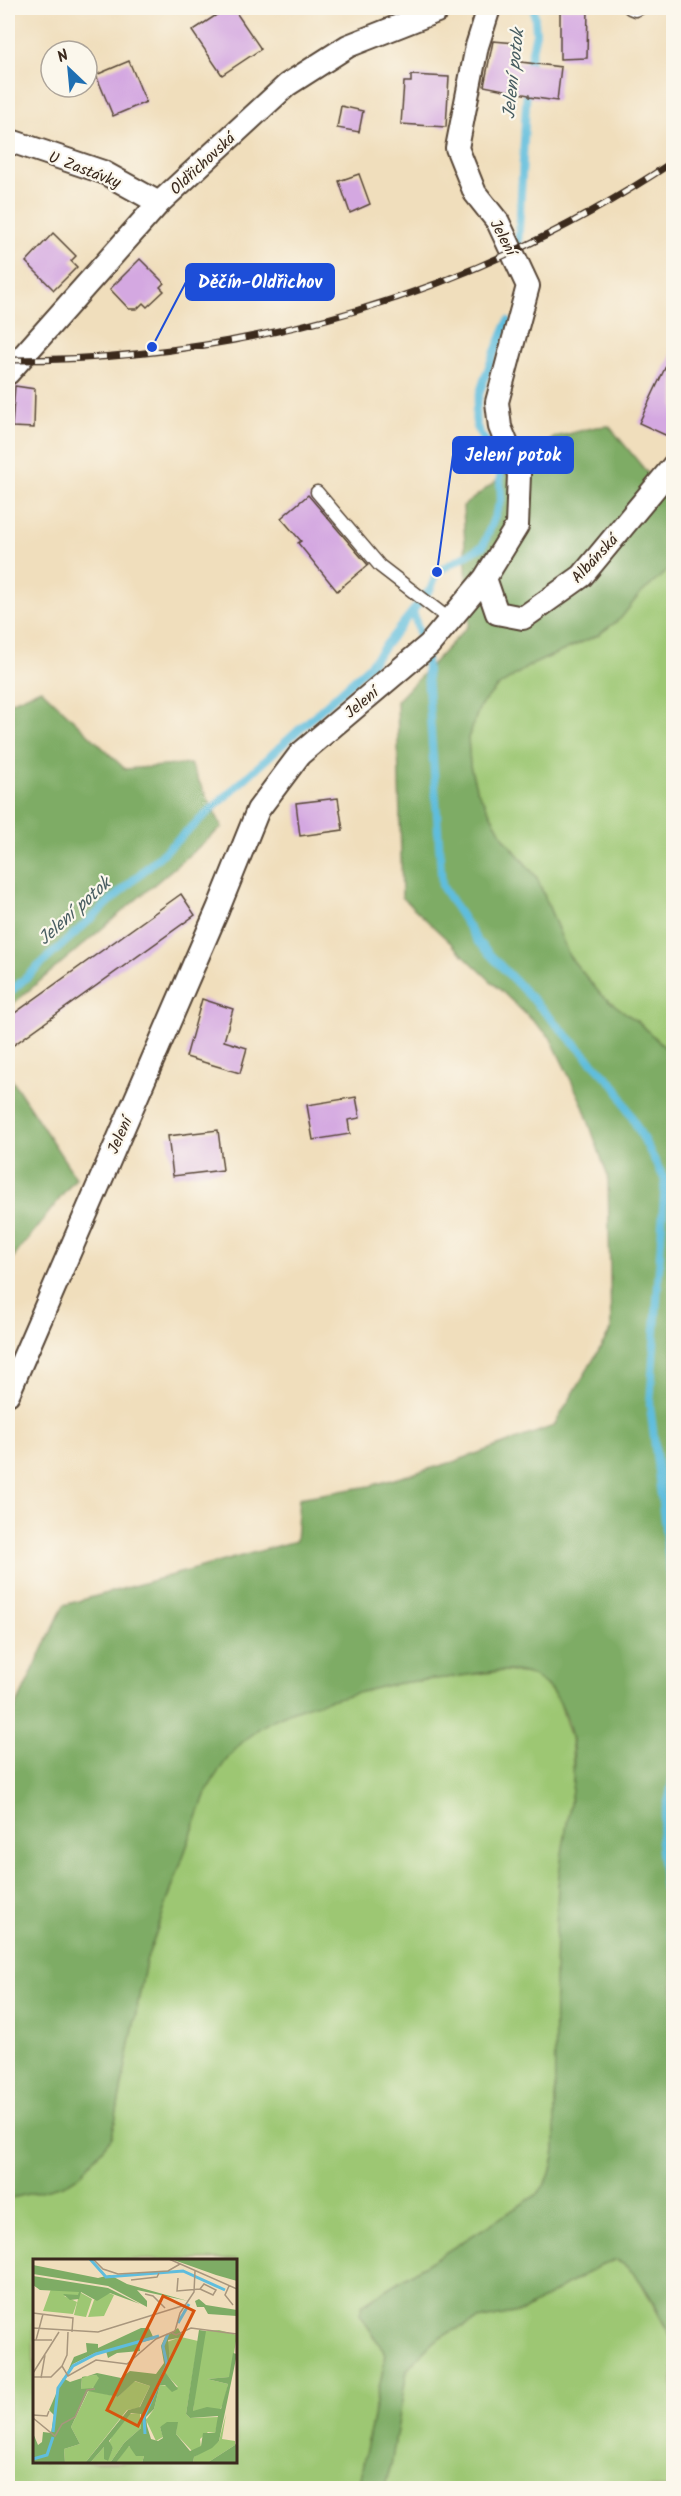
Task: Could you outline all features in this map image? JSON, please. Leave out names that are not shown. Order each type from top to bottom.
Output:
[{"type":"street","name":"Oldřichovská","points":[[8,373],[159,203],[287,85],[348,46],[439,8]]},
{"type":"street","name":"Jelení","points":[[8,1394],[218,909],[258,810],[300,754],[429,645],[485,578],[516,526],[519,474],[500,427],[497,402],[528,286],[498,222],[475,193],[457,148],[477,46],[489,8]]},
{"type":"street","name":"U Zastávky","points":[[8,140],[103,172],[159,203]]},
{"type":"street","name":"Albánská","points":[[485,578],[497,613],[523,618],[582,576],[674,465]]},
{"type":"lane","points":[[630,8],[635,10],[640,8]]},
{"type":"lane","points":[[317,492],[380,566],[450,620]]},
{"type":"green space","points":[[609,426],[673,504],[673,566],[638,596],[621,618],[598,635],[529,666],[496,688],[480,706],[468,738],[470,766],[476,788],[504,838],[537,878],[569,956],[601,995],[638,1022],[673,1055],[673,2341],[643,2285],[626,2266],[616,2260],[602,2264],[523,2311],[478,2320],[446,2334],[433,2342],[407,2370],[391,2465],[384,2488],[358,2488],[386,2355],[360,2314],[362,2305],[535,2196],[544,2186],[551,2169],[555,2150],[556,1920],[574,1758],[572,1739],[562,1707],[553,1692],[532,1676],[512,1671],[496,1671],[396,1684],[322,1702],[298,1709],[256,1731],[238,1747],[221,1768],[205,1795],[146,1961],[112,2137],[81,2174],[63,2185],[8,2199],[8,1723],[64,1605],[296,1541],[299,1498],[370,1486],[453,1462],[554,1426],[611,1330],[608,1177],[582,1103],[550,1037],[402,897],[397,701],[469,625],[463,506],[555,437]]},
{"type":"green space","points":[[673,566],[673,1055],[638,1022],[601,995],[569,956],[537,878],[504,838],[476,788],[470,766],[468,738],[480,706],[496,688],[529,666],[598,635],[621,618],[638,596]]},
{"type":"green space","points":[[41,689],[125,769],[190,764],[222,827],[8,1008],[8,703]]},
{"type":"green space","points":[[8,1074],[76,1178],[8,1264]]},
{"type":"green space","points":[[504,1671],[530,1674],[543,1682],[559,1700],[571,1738],[574,1777],[558,1886],[555,2150],[547,2180],[535,2196],[362,2305],[386,2355],[358,2488],[8,2488],[8,2199],[63,2185],[81,2174],[112,2137],[146,1961],[205,1795],[216,1772],[232,1751],[252,1732],[263,1724],[302,1707],[391,1684]]},
{"type":"green space","points":[[616,2260],[628,2266],[638,2277],[673,2341],[673,2488],[384,2488],[391,2465],[407,2370],[433,2342],[478,2320],[523,2311],[602,2264]]},
{"type":"building","points":[[227,8],[233,8],[261,49],[222,75],[192,31]]},
{"type":"building","points":[[560,8],[588,8],[587,58],[560,59]]},
{"type":"building","points":[[493,41],[516,43],[513,61],[561,67],[557,101],[484,86]]},
{"type":"building","points":[[129,61],[146,102],[113,116],[99,82],[99,74]]},
{"type":"building","points":[[411,75],[449,77],[446,127],[401,124],[404,82],[411,82]]},
{"type":"building","points":[[341,106],[363,111],[359,132],[337,128]]},
{"type":"building","points":[[359,174],[370,204],[350,213],[339,181]]},
{"type":"building","points":[[53,233],[76,256],[71,261],[77,267],[54,290],[26,262]]},
{"type":"building","points":[[140,259],[164,283],[160,287],[164,291],[147,307],[143,303],[137,309],[129,309],[110,289]]},
{"type":"building","points":[[674,349],[674,439],[639,423]]},
{"type":"building","points":[[15,386],[35,389],[34,428],[12,427]]},
{"type":"building","points":[[308,495],[368,565],[337,591],[298,543],[301,541],[281,518]]},
{"type":"building","points":[[338,798],[343,830],[300,836],[296,803]]},
{"type":"building","points":[[181,894],[195,915],[8,1049],[8,1018]]},
{"type":"building","points":[[202,999],[233,1009],[224,1041],[247,1048],[240,1073],[186,1057]]},
{"type":"building","points":[[356,1097],[360,1118],[348,1120],[350,1134],[313,1140],[307,1105]]},
{"type":"building","points":[[218,1130],[223,1170],[173,1176],[168,1136]]},
{"type":"waterway","name":"Jelení potok","points":[[527,73],[536,33],[534,8]]},
{"type":"waterway","name":"Jelení potok","points":[[518,249],[527,86]]},
{"type":"waterway","name":"Jelení potok","points":[[8,994],[369,666],[431,588],[437,572],[483,546],[501,500],[499,451],[488,443],[477,428],[476,413],[487,372],[508,321]]},
{"type":"waterway","points":[[413,611],[426,659],[442,886],[478,942],[616,1087],[665,1180],[650,1405],[674,1602]]},
{"type":"waterway","points":[[674,1774],[660,1841],[670,1932],[674,1940]]},
{"type":"railway","points":[[8,360],[97,357],[185,348],[271,333],[356,311],[439,283],[520,248],[598,208],[674,161]]},
{"type":"place","name":"Děčín-Oldřichov","points":[[152,347]]},
{"type":"place","name":"Jelení potok","points":[[437,572]]}]
